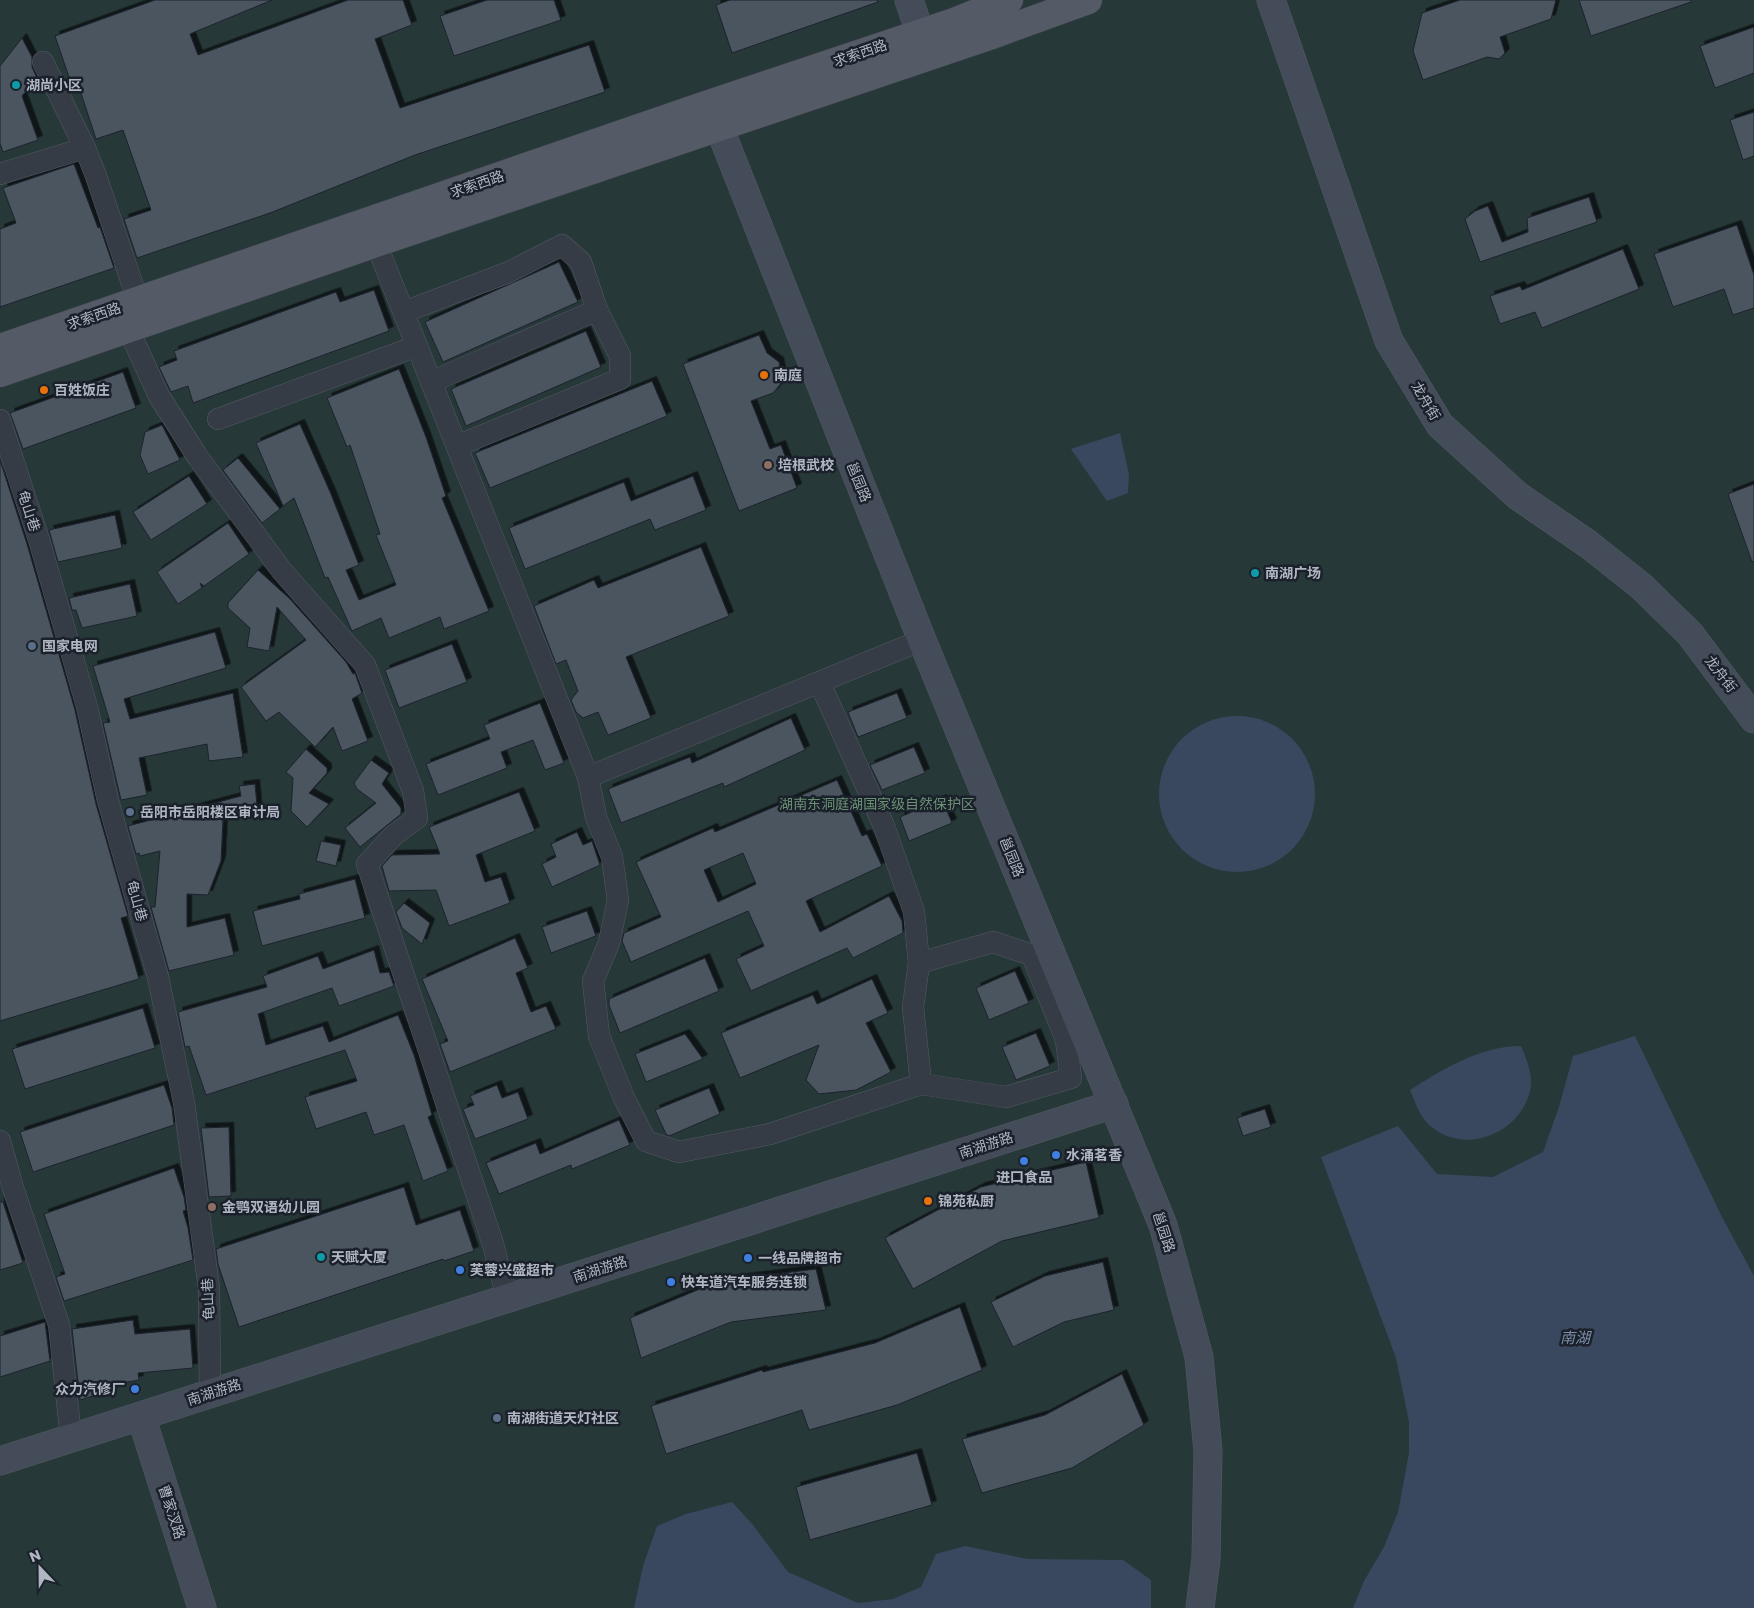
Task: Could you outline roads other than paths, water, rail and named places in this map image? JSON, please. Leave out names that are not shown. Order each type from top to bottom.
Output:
[{"type":"main road","points":[[954,22],[980,5],[1009,0]]},
{"type":"main road","points":[[954,22],[989,36],[1088,0]]},
{"type":"main road","points":[[980,5],[989,36]]},
{"type":"main road","name":"求索西路","points":[[0,348],[920,32],[954,22]]},
{"type":"main road","name":"求索西路","points":[[0,373],[719,127],[954,22]]},
{"type":"street","points":[[909,0],[920,32]]},
{"type":"street","name":"龙舟街","points":[[1271,0],[1389,340],[1440,425],[1518,496],[1588,544],[1641,586],[1690,634],[1754,719]]},
{"type":"street","points":[[42,62],[85,148],[138,301]]},
{"type":"street","name":"邕园路","points":[[719,127],[922,640],[1163,1224],[1199,1357],[1208,1451],[1206,1559],[1200,1608]]},
{"type":"street","points":[[0,174],[85,148]]},
{"type":"street","points":[[376,243],[588,777],[596,817],[612,857],[618,900],[609,943],[593,981],[599,1036],[624,1098],[646,1141],[679,1152],[770,1134],[921,1084],[1006,1097],[1071,1078],[1066,1040],[1032,955],[993,942],[919,963]]},
{"type":"street","points":[[404,312],[509,272],[562,245],[580,262],[597,310],[620,356],[620,379],[457,446]]},
{"type":"street","points":[[431,382],[597,310]]},
{"type":"street","points":[[128,328],[159,396],[197,456],[282,571],[365,665],[413,791],[417,818],[393,836],[366,864],[493,1244],[507,1298]]},
{"type":"street","points":[[218,419],[417,346]]},
{"type":"street","name":"龟山巷","points":[[0,420],[39,540],[84,698],[108,801],[158,977],[184,1103],[209,1288],[210,1394]]},
{"type":"street","points":[[588,777],[922,640]]},
{"type":"street","points":[[820,682],[884,826],[914,912],[919,963],[914,1007],[921,1084]]},
{"type":"street","name":"南湖游路","points":[[0,1461],[1114,1104]]},
{"type":"street","points":[[0,1140],[13,1188],[59,1325],[71,1438]]},
{"type":"street","name":"曹家汊路","points":[[141,1416],[202,1608]]},
{"type":"water","points":[[1120,433],[1129,475],[1128,493],[1107,501],[1071,449]]},
{"type":"water","points":[[1237,716],[1267,722],[1280,729],[1292,739],[1302,751],[1309,764],[1315,794],[1309,824],[1302,837],[1292,849],[1280,859],[1267,866],[1237,872],[1207,866],[1194,859],[1182,849],[1172,837],[1165,824],[1159,794],[1165,764],[1172,751],[1182,739],[1194,729],[1207,722]]},
{"type":"water","name":"南湖","points":[[1635,1036],[1722,1217],[1754,1276],[1754,1608],[1353,1608],[1364,1581],[1384,1547],[1398,1512],[1409,1453],[1409,1422],[1396,1358],[1321,1157],[1398,1126],[1437,1174],[1493,1177],[1543,1152],[1559,1107],[1573,1056]]},
{"type":"water","points":[[1521,1046],[1530,1070],[1531,1086],[1526,1103],[1517,1117],[1505,1128],[1475,1139],[1458,1139],[1442,1134],[1428,1124],[1410,1090],[1462,1060],[1477,1054],[1506,1047]]},
{"type":"water","points":[[732,1502],[753,1525],[788,1572],[858,1603],[893,1599],[921,1587],[936,1554],[965,1546],[1027,1559],[1123,1560],[1151,1580],[1151,1608],[634,1608],[643,1566],[657,1526],[686,1514]]},
{"type":"place","name":"湖尚小区","points":[[16,85]]},
{"type":"place","name":"南庭","points":[[764,375]]},
{"type":"place","name":"百姓饭庄","points":[[44,390]]},
{"type":"place","name":"培根武校","points":[[768,465]]},
{"type":"place","name":"南湖广场","points":[[1255,573]]},
{"type":"place","name":"国家电网","points":[[32,646]]},
{"type":"place","name":"岳阳市岳阳楼区审计局","points":[[130,812]]},
{"type":"place","name":"水涌茗香","points":[[1056,1155]]},
{"type":"place","name":"进口食品","points":[[1024,1161]]},
{"type":"place","name":"锦苑私厨","points":[[928,1201]]},
{"type":"place","name":"金鹗双语幼儿园","points":[[212,1207]]},
{"type":"place","name":"天赋大厦","points":[[321,1257]]},
{"type":"place","name":"一线品牌超市","points":[[748,1258]]},
{"type":"place","name":"芙蓉兴盛超市","points":[[460,1270]]},
{"type":"place","name":"快车道汽车服务连锁","points":[[671,1282]]},
{"type":"place","name":"众力汽修厂","points":[[135,1389]]},
{"type":"place","name":"南湖街道天灯社区","points":[[497,1418]]},
{"type":"park label","name":"湖南东洞庭湖国家级自然保护区","points":[[877,804]]}]
